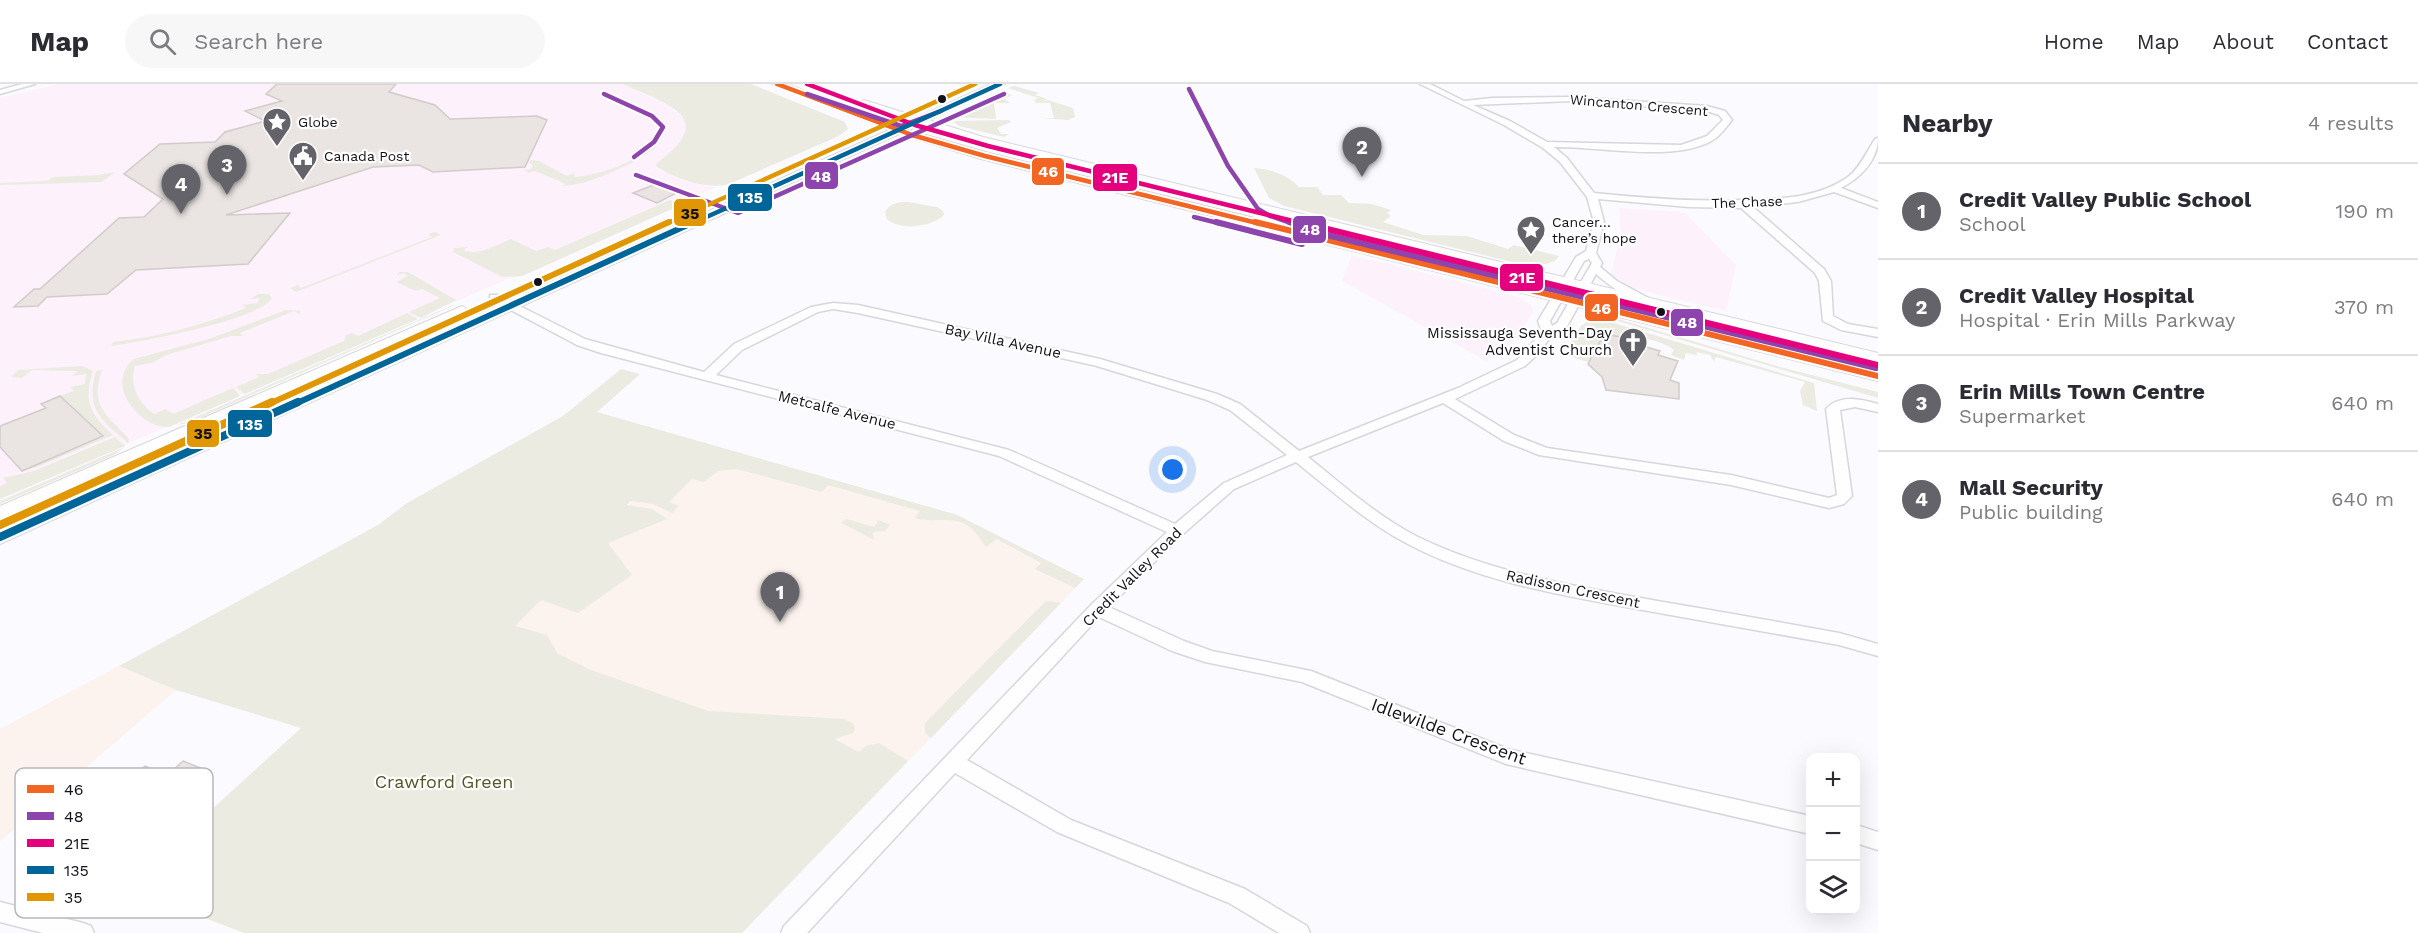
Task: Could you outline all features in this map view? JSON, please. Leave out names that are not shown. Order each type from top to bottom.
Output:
[{"type":"main road","points":[[777,84],[898,129],[985,156],[1558,296],[1580,294],[1648,302],[1878,358]]},
{"type":"main road","points":[[810,84],[979,140],[1566,282],[1580,294],[1878,376]]},
{"type":"main road","points":[[0,537],[502,301],[975,84]]},
{"type":"main road","points":[[0,513],[502,301],[1000,84]]},
{"type":"street","points":[[0,92],[31,84]]},
{"type":"street","points":[[1424,84],[1519,128],[1547,145],[1571,167],[1593,196],[1598,206],[1597,237],[1591,253],[1580,259],[1544,321],[1548,332]]},
{"type":"street","name":"Wincanton Crescent","points":[[1464,103],[1492,100],[1572,99],[1707,110],[1722,113],[1728,120],[1710,138],[1682,148],[1647,149],[1584,144],[1547,145]]},
{"type":"street","name":"The Chase","points":[[1593,196],[1663,202],[1742,204],[1780,202],[1813,196],[1834,189],[1856,173],[1878,141]]},
{"type":"street","points":[[1834,189],[1878,205]]},
{"type":"street","points":[[1742,204],[1820,272],[1825,280],[1827,318],[1845,327],[1878,333]]},
{"type":"street","points":[[1591,253],[1597,263],[1594,267],[1613,283],[1648,302]]},
{"type":"street","name":"Credit Valley Road","points":[[792,933],[955,763],[1097,609],[1177,531],[1229,486],[1444,398],[1521,363],[1548,332],[1562,325],[1594,267]]},
{"type":"street","name":"Metcalfe Avenue","points":[[502,301],[581,342],[706,377],[1004,453],[1177,531]]},
{"type":"street","name":"Bay Villa Avenue","points":[[706,377],[738,347],[815,309],[843,306],[1092,361],[1212,397],[1245,413],[1298,456]]},
{"type":"street","points":[[1444,398],[1509,438],[1544,452],[1731,480],[1829,503],[1839,501],[1845,496],[1833,409],[1845,403],[1878,408]]},
{"type":"street","name":"Radisson Crescent","points":[[1298,456],[1377,519],[1412,540],[1503,575],[1559,589],[1839,639],[1878,650]]},
{"type":"street","name":"Idlewilde Crescent","points":[[1097,609],[1178,646],[1211,657],[1305,676],[1506,756],[1806,824]]},
{"type":"street","points":[[955,763],[1064,826],[1237,896],[1299,933]]},
{"type":"street","points":[[1860,835],[1878,841]]},
{"type":"street","points":[[0,912],[15,916]]},
{"type":"street","points":[[24,918],[83,933]]},
{"type":"shaded area","points":[[60,84],[623,84],[670,106],[684,119],[687,132],[684,138],[658,168],[705,186],[716,187],[522,276],[510,278],[0,499],[0,98]]},
{"type":"shaded area","points":[[1619,208],[1684,212],[1736,265],[1726,311],[1635,289],[1611,275],[1621,233]]},
{"type":"shaded area","points":[[1352,255],[1515,296],[1530,304],[1534,310],[1516,339],[1486,361],[1342,281]]},
{"type":"shaded area","points":[[691,440],[957,515],[1084,579],[896,774],[835,738],[807,753],[499,640]]},
{"type":"shaded area","points":[[119,666],[176,690],[85,768],[15,768],[15,828],[0,841],[0,729]]},
{"type":"green space","points":[[623,84],[751,84],[845,122],[848,129],[839,136],[729,184],[711,186],[682,179],[656,166],[684,134],[685,123],[680,114],[669,106]]},
{"type":"green space","points":[[1014,86],[1039,93],[1035,95],[1047,99],[1042,102],[1048,100],[1073,108],[1075,117],[1068,120],[1040,118],[1054,118],[1050,103],[1035,103],[1036,101],[1033,101],[1038,98],[1008,88]]},
{"type":"green space","points":[[1001,92],[1012,95],[1004,99],[1010,103],[994,103],[996,119],[950,117],[954,113]]},
{"type":"green space","points":[[1009,120],[1011,122],[997,128],[1001,134],[1009,134],[1004,137],[959,126],[953,121]]},
{"type":"green space","points":[[648,145],[656,147],[636,160],[598,178],[573,185],[562,186],[566,184],[535,171],[529,173],[524,170],[531,169],[533,165],[529,163],[531,160],[539,161],[567,176],[574,173],[575,177],[586,176],[625,163],[652,147]]},
{"type":"green space","points":[[1254,168],[1279,173],[1299,187],[1317,187],[1323,195],[1341,195],[1349,203],[1372,204],[1391,210],[1387,213],[1391,216],[1383,222],[1423,235],[1467,236],[1508,249],[1514,245],[1559,256],[1555,261],[1546,264],[1516,263],[1284,206],[1269,198]]},
{"type":"green space","points":[[115,172],[102,182],[0,185],[0,183],[48,181],[52,177]]},
{"type":"green space","points":[[670,200],[681,205],[522,276],[502,277],[453,252],[454,248],[468,247],[463,250],[480,251],[511,239],[536,251],[548,247],[555,250]]},
{"type":"green space","points":[[908,202],[937,207],[943,211],[944,215],[932,222],[916,226],[900,225],[887,219],[885,212],[889,207]]},
{"type":"green space","points":[[435,232],[441,235],[296,292],[291,288],[297,285],[301,288],[432,237],[428,234]]},
{"type":"green space","points":[[399,272],[408,272],[456,300],[421,318],[409,312],[440,298],[422,289],[416,291],[396,282],[408,276],[403,273],[396,276]]},
{"type":"green space","points":[[258,294],[269,294],[272,298],[262,306],[223,322],[111,346],[113,342],[164,334],[230,314],[246,308],[242,305],[257,303],[260,298],[251,299]]},
{"type":"green space","points":[[453,305],[455,305],[188,423],[177,425]]},
{"type":"green space","points":[[286,310],[301,311],[299,314],[294,311],[240,333],[243,336],[231,336],[166,355],[152,363],[135,366],[133,373],[134,387],[139,399],[154,414],[166,409],[173,414],[233,388],[240,396],[169,427],[146,420],[129,402],[122,380],[126,369],[134,359],[209,339]]},
{"type":"green space","points":[[407,313],[418,319],[245,394],[236,387],[259,377],[255,374],[268,374],[344,341],[346,335],[352,333],[358,336]]},
{"type":"green space","points":[[1608,316],[1780,367],[1878,392],[1878,398],[1607,318]]},
{"type":"green space","points":[[1594,317],[1814,383],[1817,411],[1803,405],[1800,391],[1805,382],[1716,357],[1714,361],[1710,355],[1697,352],[1697,355],[1686,353],[1684,360],[1671,355],[1674,350],[1670,347],[1646,339],[1630,337],[1628,341],[1612,334],[1604,334],[1601,338],[1605,341],[1600,342],[1589,362],[1563,355],[1581,326]]},
{"type":"green space","points":[[83,366],[93,371],[89,399],[94,413],[113,435],[37,467],[21,471],[103,436],[60,396],[74,391],[70,387],[85,384],[86,374],[72,376],[78,371],[32,370],[22,378],[11,377],[18,370]]},
{"type":"green space","name":"Crawford Green","points":[[621,369],[640,374],[597,412],[957,515],[1084,579],[1075,588],[1035,569],[1041,563],[997,539],[986,547],[974,531],[962,523],[918,519],[915,518],[920,511],[828,485],[822,492],[737,469],[718,471],[704,482],[692,479],[669,502],[679,506],[672,513],[653,504],[631,501],[627,505],[652,509],[667,519],[608,543],[632,575],[578,613],[541,600],[515,626],[547,635],[557,653],[591,670],[708,711],[845,719],[853,724],[855,729],[853,733],[835,739],[859,752],[866,746],[879,743],[908,761],[742,933],[244,933],[205,918],[213,918],[213,808],[301,728],[176,690],[119,666],[378,525],[407,503],[563,416]]},
{"type":"green space","points":[[102,370],[98,393],[99,402],[107,416],[129,439],[128,443],[103,420],[94,404],[93,384],[96,371]]},
{"type":"green space","points":[[115,437],[125,446],[0,499],[0,486],[7,483],[3,478],[34,471]]},
{"type":"green space","points":[[125,447],[114,455],[0,504],[0,501]]},
{"type":"green space","points":[[846,519],[874,527],[879,520],[890,525],[885,531],[873,532],[874,540],[841,523]]},
{"type":"green space","points":[[1045,602],[1061,603],[931,738],[925,733],[925,723]]},
{"type":"building","points":[[277,84],[396,84],[389,92],[435,105],[450,119],[537,116],[547,120],[525,167],[433,172],[419,165],[373,167],[226,215],[290,213],[248,264],[136,270],[107,294],[47,297],[38,306],[14,307],[34,289],[40,289],[119,218],[144,217],[163,199],[124,174],[160,144],[215,142],[225,132],[265,121],[245,111],[282,101],[266,94]]},
{"type":"building","points":[[656,184],[678,192],[657,203],[633,193]]},
{"type":"building","name":"Mississauga Seventh-Day Adventist Church","points":[[1604,334],[1621,337],[1626,341],[1660,351],[1658,355],[1678,361],[1670,380],[1679,383],[1679,399],[1606,390],[1602,377],[1588,364]]},
{"type":"building","points":[[60,396],[103,436],[22,471],[0,447],[0,426],[46,408],[41,404]]},
{"type":"building","points":[[183,761],[200,768],[176,768]]},
{"type":"transit line","name":"46","points":[[777,84],[912,135],[985,156],[1878,376]]},
{"type":"transit line","name":"21E","points":[[807,84],[915,125],[988,146],[1878,365]]},
{"type":"transit line","name":"35","points":[[0,525],[975,84]]},
{"type":"transit line","name":"135","points":[[0,537],[1000,84]]},
{"type":"transit line","name":"48","points":[[1189,89],[1228,166],[1258,209],[1270,216],[1327,235],[1876,368]]},
{"type":"transit line","name":"48","points":[[604,94],[652,116],[663,127],[654,142],[634,157]]},
{"type":"transit line","name":"48","points":[[807,94],[901,126],[941,111]]},
{"type":"transit line","name":"48","points":[[636,175],[738,213],[1004,94]]},
{"type":"transit line","name":"48","points":[[1194,217],[1302,244]]},
{"type":"place","name":"Globe","points":[[277,148]]},
{"type":"place","name":"Credit Valley Hospital","points":[[1362,177]]},
{"type":"place","name":"Canada Post","points":[[303,182]]},
{"type":"place","name":"Erin Mills Town Centre","points":[[227,195]]},
{"type":"place","name":"Mall Security","points":[[181,214]]},
{"type":"place","name":"Cancer… there’s hope","points":[[1531,256]]},
{"type":"place","name":"Mississauga Seventh-Day Adventist Church","points":[[1633,368]]},
{"type":"place","name":"Credit Valley Public School","points":[[780,622]]}]
